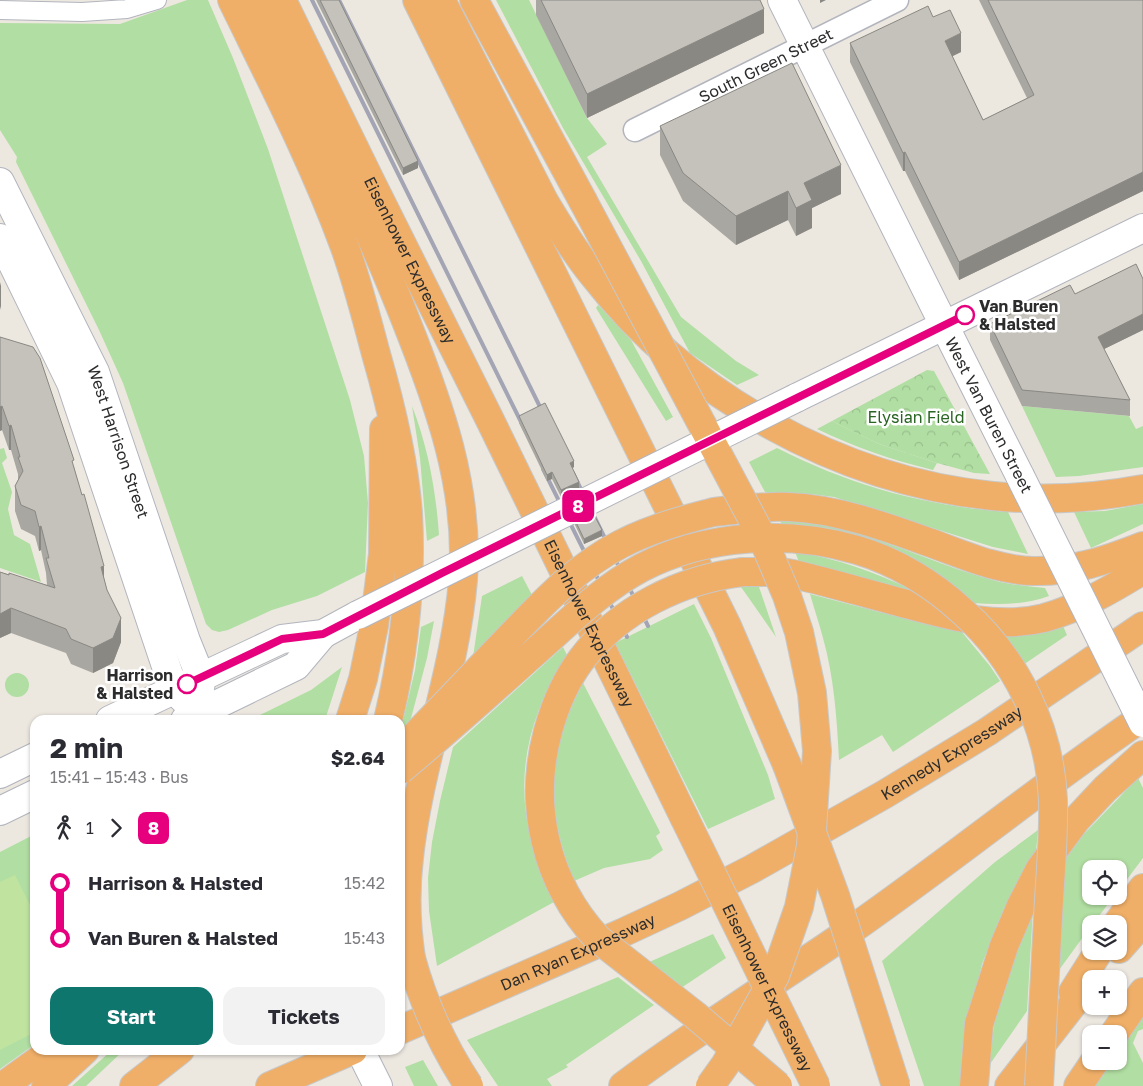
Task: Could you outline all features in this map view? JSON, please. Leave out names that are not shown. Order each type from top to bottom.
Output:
[{"type":"highway","points":[[232,0],[325,196],[344,246],[386,388],[403,467],[408,513],[409,572],[405,621],[389,715]]},
{"type":"highway","points":[[258,0],[346,179],[383,262],[433,392],[449,441],[458,484],[464,549],[463,579],[452,656],[419,791],[412,831],[406,894],[406,925],[411,958],[428,1013],[441,1040],[469,1086]]},
{"type":"highway","name":"Eisenhower Expressway","points":[[282,0],[370,182],[490,418],[816,1086]]},
{"type":"highway","points":[[418,0],[727,626],[758,695],[787,765],[835,895],[896,1086]]},
{"type":"highway","points":[[442,0],[544,200],[559,227],[593,276],[642,329],[714,390],[802,442],[852,463],[904,480],[964,492],[1018,498],[1101,495],[1143,490]]},
{"type":"highway","points":[[474,0],[762,537],[787,596],[798,632],[812,693],[817,751],[811,846],[799,907],[775,976],[725,1065],[710,1086]]},
{"type":"highway","points":[[352,715],[363,680],[374,626],[383,554],[383,470],[386,388]]},
{"type":"highway","points":[[405,746],[533,613],[580,570],[613,548],[666,524],[714,512],[759,507],[790,507],[832,513],[909,536],[978,560],[1008,568],[1031,571],[1079,568],[1143,546]]},
{"type":"highway","points":[[405,766],[586,606],[622,580],[656,561],[717,543],[748,539],[792,538],[822,541],[850,548],[901,568],[948,598],[989,636],[1015,672],[1036,720],[1044,746],[1050,774],[1053,828],[1039,1086]]},
{"type":"highway","points":[[778,1086],[695,1015],[598,939],[586,925],[567,896],[552,862],[542,823],[539,789],[542,759],[550,722],[569,678],[582,659],[594,645],[626,617],[664,594],[698,580],[743,572],[793,574],[962,618],[1005,623],[1045,618],[1069,609],[1100,595],[1143,570]]},
{"type":"highway","name":"Kennedy Expressway","points":[[752,869],[885,794],[987,732],[1143,626]]},
{"type":"highway","points":[[623,1086],[666,1054],[840,937],[954,856],[1100,746],[1143,717]]},
{"type":"highway","points":[[974,1086],[979,1024],[1004,946],[1021,906],[1040,869],[1076,820],[1105,789],[1143,755]]},
{"type":"highway","name":"Dan Ryan Expressway","points":[[405,1028],[622,933],[752,869]]},
{"type":"highway","points":[[1124,915],[1143,888]]},
{"type":"highway","points":[[1127,940],[1143,922]]},
{"type":"highway","points":[[1031,1057],[1093,960]]},
{"type":"highway","points":[[1101,970],[1109,960]]},
{"type":"highway","points":[[1120,1025],[1143,992]]},
{"type":"highway","points":[[1009,1086],[1082,993]]},
{"type":"highway","points":[[3,1086],[46,1055]]},
{"type":"highway","points":[[46,1086],[80,1055]]},
{"type":"highway","points":[[134,1086],[174,1055]]},
{"type":"highway","points":[[270,1086],[341,1055]]},
{"type":"highway","points":[[1078,1086],[1089,1070]]},
{"type":"main road","name":"West Van Buren Street","points":[[782,0],[1143,723]]},
{"type":"main road","name":"West Harrison Street","points":[[0,182],[94,372],[186,641],[201,678],[195,715]]},
{"type":"main road","points":[[200,715],[296,666],[323,634],[358,615],[1143,228]]},
{"type":"main road","name":"West Harrison Street","points":[[0,238],[70,383],[174,690],[192,715]]},
{"type":"main road","points":[[121,715],[282,639],[323,634]]},
{"type":"main road","points":[[0,774],[30,759]]},
{"type":"main road","points":[[0,811],[30,796]]},
{"type":"main road","points":[[362,1055],[378,1086]]},
{"type":"street","points":[[0,10],[82,12],[127,10],[157,0]]},
{"type":"street","name":"South Green Street","points":[[635,130],[897,0]]},
{"type":"green space","points":[[187,0],[208,0],[233,58],[268,149],[350,400],[364,456],[368,503],[365,572],[317,596],[272,610],[228,630],[219,632],[212,630],[206,624],[123,383],[16,162],[17,157],[0,130],[0,23],[120,24]]},
{"type":"green space","points":[[496,0],[529,0],[587,118],[607,144],[587,157],[681,317],[736,361],[759,375],[737,385],[690,353],[641,261],[563,128]]},
{"type":"green space","points":[[598,305],[631,340],[673,417],[666,421],[596,308]]},
{"type":"green space","name":"Elysian Field","points":[[927,370],[934,371],[990,474],[974,473],[937,463],[879,444],[832,421]]},
{"type":"green space","points":[[412,406],[427,453],[438,519],[439,535],[427,541],[420,458]]},
{"type":"green space","points":[[1022,406],[1129,416],[1136,429],[1143,426],[1143,467],[1079,476],[1056,477]]},
{"type":"green space","points":[[832,421],[879,444],[937,463],[933,470],[903,462],[859,447],[817,429]]},
{"type":"green space","points":[[4,448],[7,458],[2,463],[12,492],[8,509],[14,535],[30,544],[41,582],[0,568],[0,449]]},
{"type":"green space","points":[[777,448],[833,473],[889,492],[947,505],[1008,512],[1028,554],[993,547],[834,497],[811,494],[776,495],[765,492],[749,462]]},
{"type":"green space","points":[[1143,504],[1143,524],[1091,548],[1074,512],[1105,511]]},
{"type":"green space","points":[[779,520],[836,528],[863,535],[968,573],[996,581],[1045,588],[1049,596],[1011,604],[973,603],[857,536],[827,528],[782,524]]},
{"type":"green space","points":[[795,552],[826,558],[855,567],[913,591],[799,562]]},
{"type":"green space","points":[[522,576],[532,595],[473,657],[482,596]]},
{"type":"green space","points":[[741,587],[759,587],[776,637]]},
{"type":"green space","points":[[810,594],[933,626],[961,631],[1000,681],[893,752],[882,735],[839,760],[830,668]]},
{"type":"green space","points":[[694,604],[711,638],[768,775],[775,799],[708,829],[615,643]]},
{"type":"green space","points":[[434,621],[427,658],[410,722],[405,728],[404,715],[415,670],[421,627]]},
{"type":"green space","points":[[1063,626],[1067,635],[1023,665],[1002,635]]},
{"type":"green space","points":[[563,647],[567,655],[549,686],[537,716],[528,746],[524,777],[525,807],[530,838],[540,870],[554,902],[437,966],[429,911],[428,878],[432,842],[453,747]]},
{"type":"green space","points":[[342,667],[327,715],[260,715],[311,690]]},
{"type":"green space","points":[[17,673],[22,674],[28,680],[28,690],[22,696],[17,697],[12,696],[6,690],[5,685],[6,680],[12,674]]},
{"type":"green space","points":[[583,683],[659,830],[660,833],[656,836],[663,850],[650,859],[604,868],[574,881],[558,829],[553,781],[561,734]]},
{"type":"green space","points":[[1138,778],[1143,788],[1143,858],[1127,879],[1127,860],[1082,860],[1082,905],[1107,905],[1100,915],[1082,915],[1082,938],[1059,970],[1065,860],[1084,834]]},
{"type":"green space","points":[[1038,830],[1036,852],[1003,911],[982,964],[962,1050],[960,1086],[924,1086],[882,961],[995,862]]},
{"type":"green space","points":[[30,837],[30,1048],[0,1069],[0,852]]},
{"type":"green space","points":[[15,875],[30,905],[30,1035],[0,1050],[0,882]]},
{"type":"green space","points":[[1033,909],[1027,1011],[990,1064],[994,1026],[1001,996],[1015,952]]},
{"type":"green space","points":[[713,934],[726,958],[681,988],[647,963]]},
{"type":"green space","points":[[618,977],[654,1005],[566,1065],[568,1067],[547,1079],[552,1086],[498,1086],[467,1040]]},
{"type":"green space","points":[[1143,1017],[1143,1029],[1138,1031],[1133,1043],[1143,1063],[1143,1086],[1094,1086],[1105,1070],[1127,1070],[1127,1039]]},
{"type":"green space","points":[[106,1055],[119,1055],[86,1086],[72,1086]]},
{"type":"green space","points":[[423,1060],[438,1086],[414,1086],[405,1067]]},
{"type":"building","points":[[320,0],[339,0],[418,161],[403,168]]},
{"type":"building","points":[[541,0],[760,0],[764,9],[587,94]]},
{"type":"building","points":[[988,0],[1143,0],[1143,172],[959,262],[905,152],[903,153],[850,43],[928,6],[933,17],[950,10],[961,33],[945,41],[983,120],[1034,95]]},
{"type":"building","points":[[792,63],[841,165],[804,183],[812,200],[796,208],[788,191],[736,216],[683,173],[660,126]]},
{"type":"building","points":[[1136,264],[1143,279],[1143,314],[1098,337],[1130,400],[1022,390],[990,324],[1070,285],[1075,294]]},
{"type":"building","points":[[0,337],[33,347],[40,358],[74,460],[72,461],[82,495],[84,494],[104,566],[101,567],[107,590],[121,618],[113,638],[93,648],[71,639],[66,629],[11,608],[0,614],[0,572],[9,575],[9,573],[55,588],[46,558],[49,558],[41,526],[39,527],[35,511],[21,505],[15,486],[23,471],[11,425],[9,426],[2,406],[0,407]]},
{"type":"building","points":[[545,403],[574,461],[570,463],[579,482],[561,490],[552,472],[547,475],[519,416]]},
{"type":"building","points":[[592,511],[602,530],[584,539],[575,520]]},
{"type":"railway","points":[[312,0],[525,430]]},
{"type":"railway","points":[[339,0],[545,417]]},
{"type":"railway","points":[[543,469],[627,637]]},
{"type":"railway","points":[[573,473],[648,626]]},
{"type":"bus line","name":"8","points":[[187,684],[282,639],[323,634],[442,573],[965,315]]},
{"type":"place","name":"Van Buren & Halsted","points":[[965,315]]},
{"type":"place","name":"Harrison & Halsted","points":[[187,684]]}]
